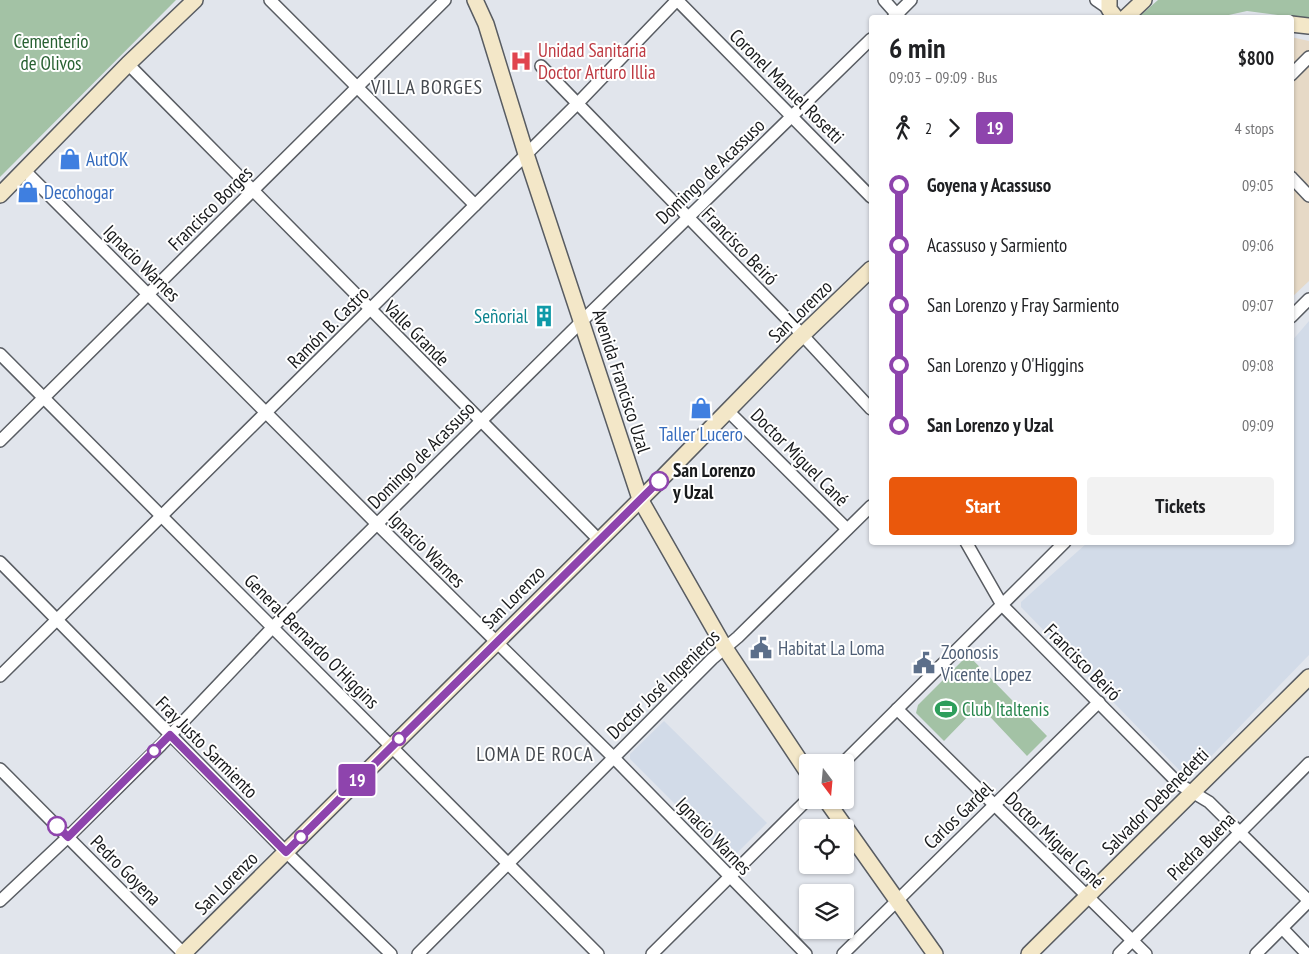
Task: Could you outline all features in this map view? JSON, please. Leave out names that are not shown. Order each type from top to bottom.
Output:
[{"type":"street","points":[[0,195],[128,64],[195,0]]},
{"type":"street","points":[[270,0],[475,205]]},
{"type":"street","name":"Francisco Borges","points":[[0,441],[445,0]]},
{"type":"street","name":"Avenida Francisco Uzal","points":[[475,0],[486,24],[526,154],[640,499],[725,648],[799,759]]},
{"type":"street","name":"Ramón B. Castro","points":[[0,676],[56,618],[162,516],[578,104],[677,0]]},
{"type":"street","name":"Coronel Manuel Rosetti","points":[[677,0],[869,195]]},
{"type":"street","points":[[884,0],[896,15]]},
{"type":"street","points":[[898,15],[911,0]]},
{"type":"street","points":[[1096,0],[1111,9]]},
{"type":"street","points":[[1128,15],[1144,0]]},
{"type":"street","points":[[1294,24],[1309,26]]},
{"type":"street","name":"Domingo de Acassuso","points":[[0,900],[68,837],[170,735],[273,627],[480,421],[869,41]]},
{"type":"street","points":[[1294,72],[1309,57]]},
{"type":"street","name":"Valle Grande","points":[[128,64],[599,540]]},
{"type":"street","name":"Francisco Beiró","points":[[540,66],[802,335],[869,407]]},
{"type":"street","name":"Ignacio Warnes","points":[[24,170],[377,524],[613,757],[806,954]]},
{"type":"street","points":[[1294,180],[1309,196]]},
{"type":"street","name":"San Lorenzo","points":[[184,954],[802,335],[869,271]]},
{"type":"street","points":[[1294,314],[1309,299]]},
{"type":"street","name":"General Bernardo O'Higgins","points":[[0,354],[598,954]]},
{"type":"street","name":"Doctor Miguel Cané","points":[[727,410],[847,529]]},
{"type":"street","name":"Doctor José Ingenieros","points":[[418,954],[712,659],[869,508]]},
{"type":"street","name":"Francisco Beiró","points":[[968,545],[1002,605],[1179,784],[1209,802],[1309,901]]},
{"type":"street","points":[[852,754],[1062,545]]},
{"type":"street","name":"Fray Justo Sarmiento","points":[[0,562],[286,852],[391,954]]},
{"type":"street","name":"Salvador Debenedetti","points":[[1029,954],[1192,791],[1308,681]]},
{"type":"street","name":"Carlos Gardel","points":[[843,954],[1099,702]]},
{"type":"street","name":"Doctor Miguel Cané","points":[[897,709],[1146,954]]},
{"type":"street","name":"Piedra Buena","points":[[1119,954],[1309,763]]},
{"type":"street","name":"Pedro Goyena","points":[[0,769],[184,954]]},
{"type":"street","points":[[652,954],[799,808]]},
{"type":"street","points":[[832,809],[935,954]]},
{"type":"street","points":[[1256,954],[1309,901]]},
{"type":"street","points":[[1282,928],[1307,954]]},
{"type":"shaded area","points":[[1294,38],[1309,41],[1309,281],[1294,295]]},
{"type":"shaded area","points":[[1309,321],[1309,655],[1193,775],[1183,774],[1021,607],[1021,602],[1085,545],[1294,545],[1294,338]]},
{"type":"shaded area","points":[[664,721],[767,823],[733,857],[729,858],[630,759],[630,754]]},
{"type":"green space","name":"Cementerio de Olivos","points":[[0,0],[176,0],[0,177]]},
{"type":"green space","points":[[1158,0],[1309,0],[1309,19],[1294,17],[1294,15],[1247,11],[1229,15],[1141,15]]},
{"type":"green space","name":"Club Italtenis","points":[[968,655],[1047,736],[1027,756],[979,705],[944,741],[916,713],[918,705]]},
{"type":"bus line","name":"19","points":[[57,826],[68,837],[170,735],[286,852],[659,481]]},
{"type":"place","name":"Unidad Sanitaria Doctor Arturo Illia","points":[[521,61]]},
{"type":"place","name":"AutOK","points":[[70,159]]},
{"type":"place","name":"Decohogar","points":[[28,192]]},
{"type":"place","name":"Señorial","points":[[544,316]]},
{"type":"place","name":"Taller Lucero","points":[[701,408]]},
{"type":"place","name":"San Lorenzo y Uzal","points":[[659,481]]},
{"type":"place","name":"Habitat La Loma","points":[[761,648]]},
{"type":"place","name":"Zoonosis Vicente Lopez","points":[[924,663]]},
{"type":"place","name":"Club Italtenis","points":[[946,709]]},
{"type":"district","name":"VILLA BORGES","points":[[427,87]]},
{"type":"district","name":"LOMA DE ROCA","points":[[535,754]]}]
